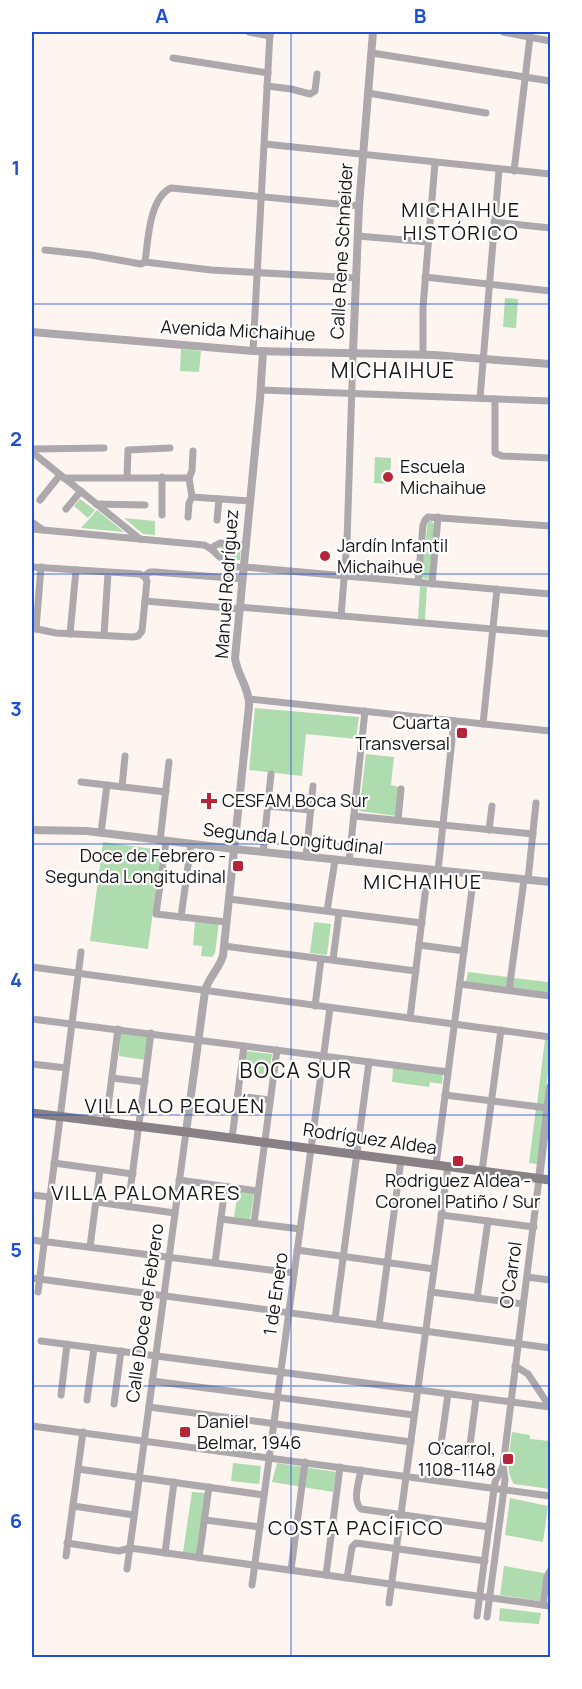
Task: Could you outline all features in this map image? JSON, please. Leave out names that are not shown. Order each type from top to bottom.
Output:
[{"type":"main road","name":"Rodríguez Aldea","points":[[32,1113],[186,1131],[550,1180]]},
{"type":"street","points":[[249,32],[270,34]]},
{"type":"street","name":"Calle Rene Schneider","points":[[341,616],[345,576],[359,206],[373,32]]},
{"type":"street","points":[[503,32],[550,41]]},
{"type":"street","name":"Manuel Rodríguez","points":[[205,991],[207,983],[222,960],[249,699],[235,658],[241,567],[246,545],[261,390],[258,351],[258,272],[270,34]]},
{"type":"street","points":[[514,171],[530,37]]},
{"type":"street","points":[[372,53],[550,81]]},
{"type":"street","points":[[173,58],[268,73]]},
{"type":"street","points":[[267,86],[291,88],[310,94],[315,91],[317,74]]},
{"type":"street","points":[[368,93],[486,113]]},
{"type":"street","points":[[265,144],[550,174]]},
{"type":"street","points":[[423,354],[425,277],[435,163]]},
{"type":"street","points":[[480,398],[499,170]]},
{"type":"street","points":[[145,262],[153,213],[164,193],[169,189],[359,206]]},
{"type":"street","points":[[494,222],[550,228]]},
{"type":"street","points":[[358,236],[428,242]]},
{"type":"street","points":[[45,250],[141,264],[145,262],[211,270],[356,278]]},
{"type":"street","points":[[425,277],[550,291]]},
{"type":"street","name":"Avenida Michaihue","points":[[32,332],[258,351],[423,354],[550,364]]},
{"type":"street","points":[[261,390],[550,401]]},
{"type":"street","points":[[495,399],[495,453],[502,456],[550,458]]},
{"type":"street","points":[[32,450],[104,448]]},
{"type":"street","points":[[127,477],[126,452],[129,449],[170,448]]},
{"type":"street","points":[[32,450],[140,539]]},
{"type":"street","points":[[188,518],[189,503],[192,497],[189,478],[192,471],[193,451]]},
{"type":"street","points":[[40,500],[62,476],[189,478]]},
{"type":"street","points":[[162,477],[162,515]]},
{"type":"street","points":[[66,509],[81,491]]},
{"type":"street","points":[[192,497],[250,501]]},
{"type":"street","points":[[217,520],[219,499]]},
{"type":"street","points":[[96,504],[145,505]]},
{"type":"street","points":[[418,582],[424,522],[428,517],[550,526]]},
{"type":"street","points":[[432,584],[438,517]]},
{"type":"street","points":[[32,522],[43,530]]},
{"type":"street","points":[[32,529],[204,544],[230,565],[241,567],[550,594]]},
{"type":"street","points":[[211,548],[220,543],[246,545]]},
{"type":"street","points":[[32,567],[144,576],[155,572],[242,579]]},
{"type":"street","points":[[41,567],[34,629],[70,634],[133,637],[140,634],[146,601],[147,581],[144,576]]},
{"type":"street","points":[[70,634],[76,570]]},
{"type":"street","points":[[104,635],[108,573]]},
{"type":"street","points":[[483,724],[497,589]]},
{"type":"street","points":[[146,601],[550,634]]},
{"type":"street","points":[[249,699],[550,731]]},
{"type":"street","points":[[349,861],[365,711]]},
{"type":"street","points":[[438,871],[454,720]]},
{"type":"street","points":[[122,787],[125,756]]},
{"type":"street","points":[[169,762],[156,914],[226,922]]},
{"type":"street","points":[[263,852],[271,774]]},
{"type":"street","points":[[81,782],[166,792]]},
{"type":"street","points":[[101,833],[107,785]]},
{"type":"street","points":[[306,857],[313,786]]},
{"type":"street","points":[[398,820],[401,789]]},
{"type":"street","points":[[509,990],[536,803]]},
{"type":"street","points":[[267,806],[310,810]]},
{"type":"street","points":[[489,830],[492,806]]},
{"type":"street","points":[[354,816],[533,834]]},
{"type":"street","name":"Segunda Longitudinal","points":[[32,830],[101,833],[550,882]]},
{"type":"street","points":[[181,917],[190,844]]},
{"type":"street","points":[[327,911],[335,860]]},
{"type":"street","points":[[410,1018],[428,870]]},
{"type":"street","points":[[436,1165],[474,874]]},
{"type":"street","points":[[229,899],[422,923]]},
{"type":"street","points":[[333,960],[339,913]]},
{"type":"street","points":[[224,945],[416,971]]},
{"type":"street","points":[[419,945],[464,951]]},
{"type":"street","points":[[38,1292],[35,1279],[44,1241],[81,952]]},
{"type":"street","points":[[315,1006],[321,958]]},
{"type":"street","points":[[32,967],[550,1037]]},
{"type":"street","points":[[460,984],[550,996]]},
{"type":"street","name":"Calle Doce de Febrero","points":[[127,1569],[205,991]]},
{"type":"street","name":"1 de Enero","points":[[252,1585],[330,1008]]},
{"type":"street","points":[[32,1019],[448,1072]]},
{"type":"street","points":[[106,1122],[118,1029]]},
{"type":"street","points":[[482,1171],[501,1030]]},
{"type":"street","points":[[128,1207],[151,1033]]},
{"type":"street","points":[[232,1138],[244,1046]]},
{"type":"street","points":[[254,1223],[277,1050]]},
{"type":"street","points":[[335,1319],[369,1062]]},
{"type":"street","points":[[32,1064],[66,1068]]},
{"type":"street","points":[[112,1078],[145,1082]]},
{"type":"street","name":"O'Carrol","points":[[487,1617],[504,1489],[503,1466],[515,1366],[539,1179],[548,1130],[550,1087]]},
{"type":"street","points":[[445,1095],[548,1108]]},
{"type":"street","points":[[238,1096],[270,1100]]},
{"type":"street","points":[[379,1325],[401,1160]]},
{"type":"street","points":[[54,1163],[132,1174]]},
{"type":"street","points":[[389,1603],[448,1166]]},
{"type":"street","points":[[90,1247],[100,1170]]},
{"type":"street","points":[[179,1180],[258,1191]]},
{"type":"street","points":[[215,1263],[225,1186]]},
{"type":"street","points":[[32,1195],[50,1197]]},
{"type":"street","points":[[96,1202],[175,1213]]},
{"type":"street","points":[[441,1215],[534,1227]]},
{"type":"street","points":[[221,1219],[300,1229]]},
{"type":"street","points":[[477,1298],[488,1221]]},
{"type":"street","points":[[32,1240],[294,1273]]},
{"type":"street","points":[[297,1250],[434,1269]]},
{"type":"street","points":[[527,1277],[550,1280]]},
{"type":"street","points":[[35,1279],[550,1348]]},
{"type":"street","points":[[431,1293],[523,1304]]},
{"type":"street","points":[[41,1341],[550,1407]]},
{"type":"street","points":[[60,1395],[67,1344]]},
{"type":"street","points":[[87,1400],[94,1348]]},
{"type":"street","points":[[114,1404],[121,1352]]},
{"type":"street","points":[[515,1366],[528,1374],[550,1407]]},
{"type":"street","points":[[152,1381],[414,1415]]},
{"type":"street","points":[[440,1451],[448,1394]]},
{"type":"street","points":[[469,1453],[476,1398]]},
{"type":"street","points":[[149,1407],[411,1442]]},
{"type":"street","points":[[32,1426],[550,1496]]},
{"type":"street","points":[[66,1556],[83,1432]]},
{"type":"street","points":[[291,1570],[305,1462]]},
{"type":"street","name":"O'Carrol","points":[[477,1616],[494,1488],[503,1466]]},
{"type":"street","points":[[326,1575],[340,1467]]},
{"type":"street","points":[[78,1468],[264,1494]]},
{"type":"street","points":[[361,1470],[357,1501],[361,1509],[489,1527]]},
{"type":"street","points":[[165,1553],[174,1482]]},
{"type":"street","points":[[199,1558],[210,1487]]},
{"type":"street","points":[[73,1506],[134,1515]]},
{"type":"street","points":[[205,1520],[260,1527]]},
{"type":"street","points":[[68,1543],[119,1551],[130,1548],[547,1605],[547,1576],[550,1571]]},
{"type":"street","points":[[347,1578],[352,1547],[355,1544],[485,1561]]},
{"type":"green space","points":[[505,298],[518,299],[516,328],[503,327]]},
{"type":"green space","points":[[181,349],[201,351],[199,372],[180,371]]},
{"type":"green space","points":[[375,457],[391,458],[390,484],[374,483]]},
{"type":"green space","points":[[80,499],[95,510],[88,518],[74,506]]},
{"type":"green space","points":[[97,510],[124,532],[81,528]]},
{"type":"green space","points":[[124,518],[155,521],[155,535],[143,534]]},
{"type":"green space","points":[[428,521],[434,524],[430,579],[421,578]]},
{"type":"green space","points":[[221,545],[241,546],[240,560],[230,560],[219,547]]},
{"type":"green space","points":[[420,586],[427,587],[425,621],[418,620]]},
{"type":"green space","points":[[255,708],[359,717],[356,739],[306,734],[302,776],[249,770]]},
{"type":"green space","points":[[366,754],[394,757],[391,785],[399,787],[396,816],[359,811]]},
{"type":"green space","points":[[103,842],[161,850],[148,949],[90,941]]},
{"type":"green space","points":[[195,921],[219,923],[215,953],[212,957],[201,956],[202,946],[193,945]]},
{"type":"green space","points":[[314,922],[331,924],[327,955],[310,953]]},
{"type":"green space","points":[[468,972],[508,977],[506,987],[466,982]]},
{"type":"green space","points":[[514,978],[548,982],[550,993],[512,988]]},
{"type":"green space","points":[[123,1032],[148,1035],[145,1060],[119,1056],[120,1034]]},
{"type":"green space","points":[[545,1039],[550,1040],[550,1057],[544,1105],[537,1104]]},
{"type":"green space","points":[[246,1051],[272,1054],[269,1076],[244,1072]]},
{"type":"green space","points":[[393,1068],[443,1074],[442,1084],[430,1082],[429,1087],[392,1082]]},
{"type":"green space","points":[[536,1108],[544,1109],[537,1164],[529,1163]]},
{"type":"green space","points":[[238,1191],[254,1194],[250,1220],[234,1217]]},
{"type":"green space","points":[[512,1432],[530,1435],[530,1439],[550,1441],[550,1489],[514,1484],[508,1466]]},
{"type":"green space","points":[[233,1463],[261,1466],[259,1484],[231,1481]]},
{"type":"green space","points":[[277,1463],[336,1472],[333,1492],[272,1482]]},
{"type":"green space","points":[[192,1492],[206,1493],[197,1554],[183,1552]]},
{"type":"green space","points":[[510,1498],[548,1506],[543,1542],[505,1535]]},
{"type":"green space","points":[[504,1566],[544,1573],[540,1601],[500,1595]]},
{"type":"green space","points":[[500,1608],[541,1613],[539,1624],[499,1621]]},
{"type":"place","name":"Escuela Michaihue","points":[[388,477]]},
{"type":"place","name":"Jardín Infantil Michaihue","points":[[325,556]]},
{"type":"place","name":"Cuarta Transversal","points":[[462,733]]},
{"type":"place","name":"CESFAM Boca Sur","points":[[209,801]]},
{"type":"place","name":"Doce de Febrero - Segunda Longitudinal","points":[[238,866]]},
{"type":"place","name":"Rodriguez Aldea - Coronel Patiño / Sur","points":[[458,1161]]},
{"type":"place","name":"Daniel Belmar, 1946","points":[[185,1432]]},
{"type":"place","name":"O'carrol, 1108-1148","points":[[508,1459]]},
{"type":"district","name":"MICHAIHUE HISTÓRICO","points":[[461,222]]},
{"type":"district","name":"MICHAIHUE","points":[[393,371]]},
{"type":"district","name":"MICHAIHUE","points":[[423,882]]},
{"type":"district","name":"BOCA SUR","points":[[296,1071]]},
{"type":"district","name":"VILLA LO PEQUÉN","points":[[175,1106]]},
{"type":"district","name":"VILLA PALOMARES","points":[[146,1193]]},
{"type":"district","name":"COSTA PACÍFICO","points":[[356,1528]]}]
